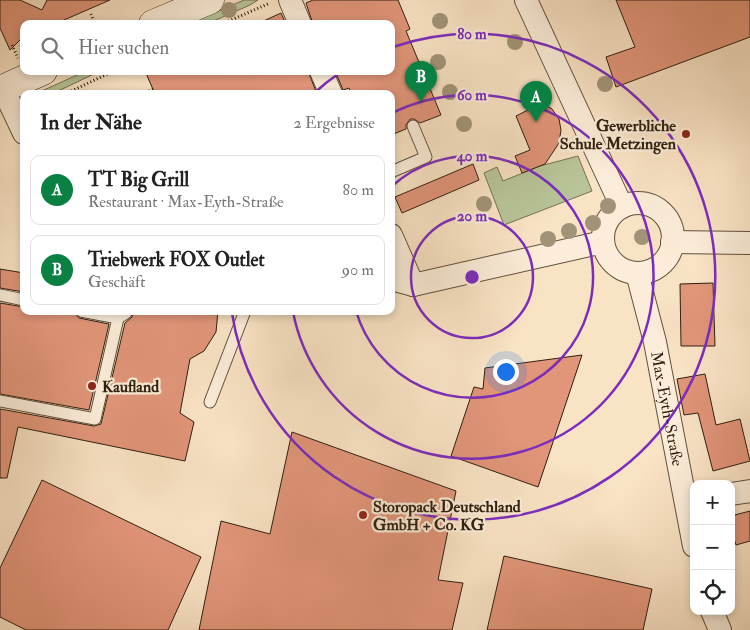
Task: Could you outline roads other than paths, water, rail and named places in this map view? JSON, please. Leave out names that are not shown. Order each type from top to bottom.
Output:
[{"type":"main road","points":[[162,20],[210,0]]},
{"type":"main road","points":[[1,90],[34,75]]},
{"type":"street","points":[[290,0],[298,20]]},
{"type":"street","points":[[526,0],[622,207]]},
{"type":"street","points":[[323,75],[328,90]]},
{"type":"street","points":[[1,90],[20,126]]},
{"type":"street","points":[[634,203],[656,208],[666,218],[672,229],[672,242],[668,255],[660,265],[651,270],[637,273],[620,269],[609,258],[603,242],[604,230],[608,219],[622,207],[634,203]]},
{"type":"street","points":[[395,280],[413,285],[603,242]]},
{"type":"street","points":[[672,242],[750,244]]},
{"type":"street","points":[[395,244],[413,285]]},
{"type":"street","name":"Max-Eyth-Straße","points":[[637,273],[655,342],[690,498]]},
{"type":"street","points":[[735,493],[750,491]]},
{"type":"street","points":[[714,615],[720,630]]},
{"type":"lane","points":[[395,170],[426,157],[413,126]]},
{"type":"lane","points":[[0,295],[20,299]]},
{"type":"lane","points":[[0,401],[95,419],[122,316],[114,315]]},
{"type":"lane","points":[[210,402],[243,315]]},
{"type":"place","name":"Triebwerk FOX Outlet","points":[[421,102]]},
{"type":"place","name":"TT Big Grill","points":[[536,122]]},
{"type":"place","name":"Gewerbliche Schule Metzingen","points":[[686,134]]},
{"type":"place","name":"Kaufland","points":[[92,386]]},
{"type":"place","name":"Storopack Deutschland GmbH + Co. KG","points":[[363,515]]}]
